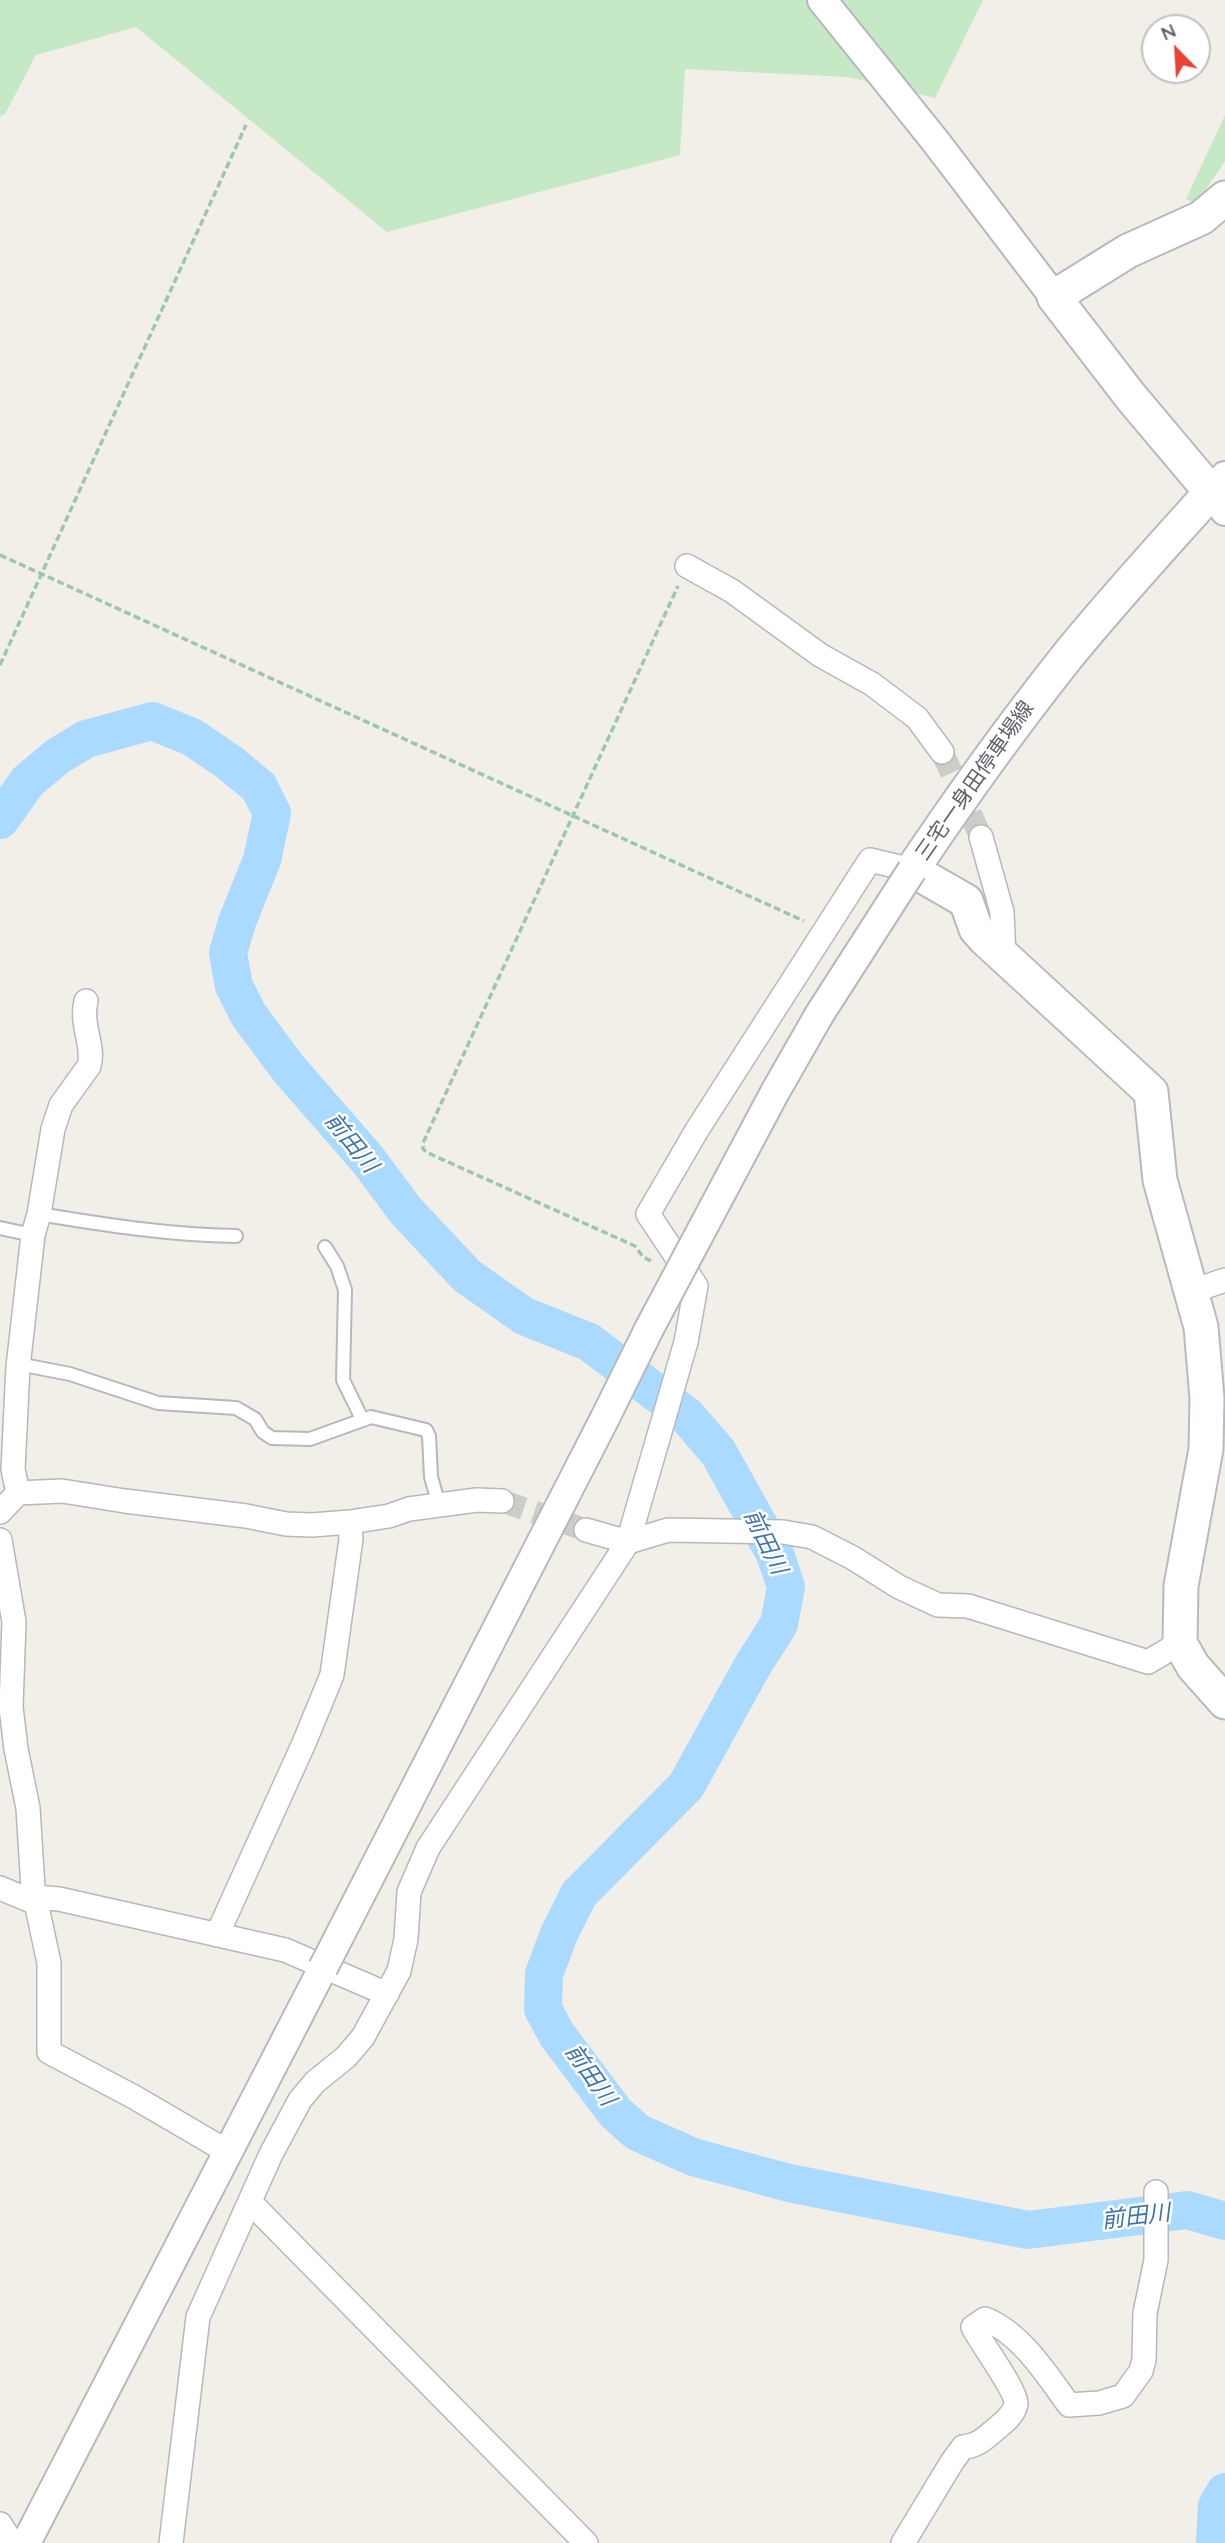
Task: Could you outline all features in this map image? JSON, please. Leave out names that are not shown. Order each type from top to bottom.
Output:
[{"type":"main road","points":[[1054,297],[1128,251],[1201,218],[1225,198]]},
{"type":"main road","name":"三宅一身田停車場線","points":[[1054,297],[1131,397],[1220,493],[1116,598],[1022,714],[912,870],[966,901],[976,929],[1150,1092],[1160,1180],[1201,1327],[1207,1398],[1206,1449],[1181,1586],[1180,1643]]},
{"type":"main road","points":[[1180,1643],[1193,1666],[1225,1702]]},
{"type":"street","points":[[822,0],[936,142],[1054,297]]},
{"type":"street","points":[[687,566],[732,591],[820,655],[872,684],[917,718],[942,751]]},
{"type":"street","points":[[981,837],[1002,912],[1004,957]]},
{"type":"street","points":[[26,2543],[560,1502],[775,1092],[819,1015],[912,870],[870,860],[696,1130],[648,1214],[696,1286],[686,1342],[628,1542],[429,1848],[409,1892],[403,1958],[363,2037],[345,2057],[315,2082],[300,2101],[271,2154],[198,2317],[171,2543]]},
{"type":"street","points":[[18,1493],[13,1469],[12,1366],[53,1129],[61,1105],[91,1060],[83,1024],[86,1001]]},
{"type":"street","points":[[1190,1292],[1225,1280]]},
{"type":"street","points":[[0,1512],[18,1493],[62,1491],[286,1524],[312,1525],[389,1516],[409,1509],[439,1504],[477,1500],[502,1501]]},
{"type":"street","points":[[217,1935],[332,1675],[351,1539],[350,1522]]},
{"type":"street","points":[[586,1530],[628,1542],[668,1530],[783,1532],[812,1537],[853,1558],[899,1587],[938,1605],[968,1606],[1148,1662],[1180,1643]]},
{"type":"street","points":[[0,1540],[15,1622],[12,1707],[16,1749],[27,1808],[35,1900],[49,1963],[49,2052],[134,2097],[228,2152]]},
{"type":"street","points":[[0,1888],[35,1900],[59,1899],[285,1950],[387,1994]]},
{"type":"street","points":[[903,2543],[963,2447],[982,2441],[1011,2416],[1016,2403],[1013,2392],[973,2327],[985,2319],[1003,2329],[1048,2376],[1069,2404],[1098,2403],[1123,2396],[1137,2379],[1144,2360],[1145,2313],[1156,2260],[1156,2192]]},
{"type":"street","points":[[250,2202],[586,2543]]},
{"type":"street","points":[[0,2524],[12,2543]]},
{"type":"lane","points":[[0,1228],[36,1224],[107,1226],[175,1234],[236,1236]]},
{"type":"lane","points":[[325,1247],[337,1266],[345,1290],[343,1380],[362,1419]]},
{"type":"lane","points":[[12,1366],[70,1374],[158,1403],[236,1408],[255,1419],[263,1432],[272,1438],[310,1439],[362,1419],[381,1418],[426,1430],[429,1436],[431,1477],[439,1504]]},
{"type":"path","points":[[0,665],[246,125]]},
{"type":"path","points":[[0,555],[825,931]]},
{"type":"path","points":[[654,1262],[643,1256],[635,1247],[428,1153],[423,1149],[423,1143],[687,566]]},
{"type":"green space","points":[[0,0],[983,0],[935,98],[848,77],[685,69],[680,155],[387,232],[136,27],[36,55],[5,114],[0,116]]},
{"type":"green space","points":[[1225,115],[1225,161],[1196,204],[1186,199]]},
{"type":"waterway","name":"前田川","points":[[0,820],[28,781],[58,756],[86,739],[152,721],[192,737],[259,787],[272,813],[262,860],[237,922],[228,953],[234,986],[248,1014],[288,1068],[368,1160],[406,1211],[467,1276],[524,1316],[589,1342],[687,1416],[718,1452],[775,1554],[786,1587],[779,1624],[753,1665],[686,1786],[579,1894],[559,1934],[544,1974],[543,2009],[557,2035],[615,2112],[637,2132],[693,2157],[789,2183],[1028,2230],[1187,2210],[1225,2221]]},
{"type":"waterway","name":"前田川","points":[[1215,2543],[1217,2506],[1225,2492]]},
{"type":"tunnel","points":[[942,752],[981,837]]},
{"type":"tunnel","points":[[502,1501],[586,1530]]}]
